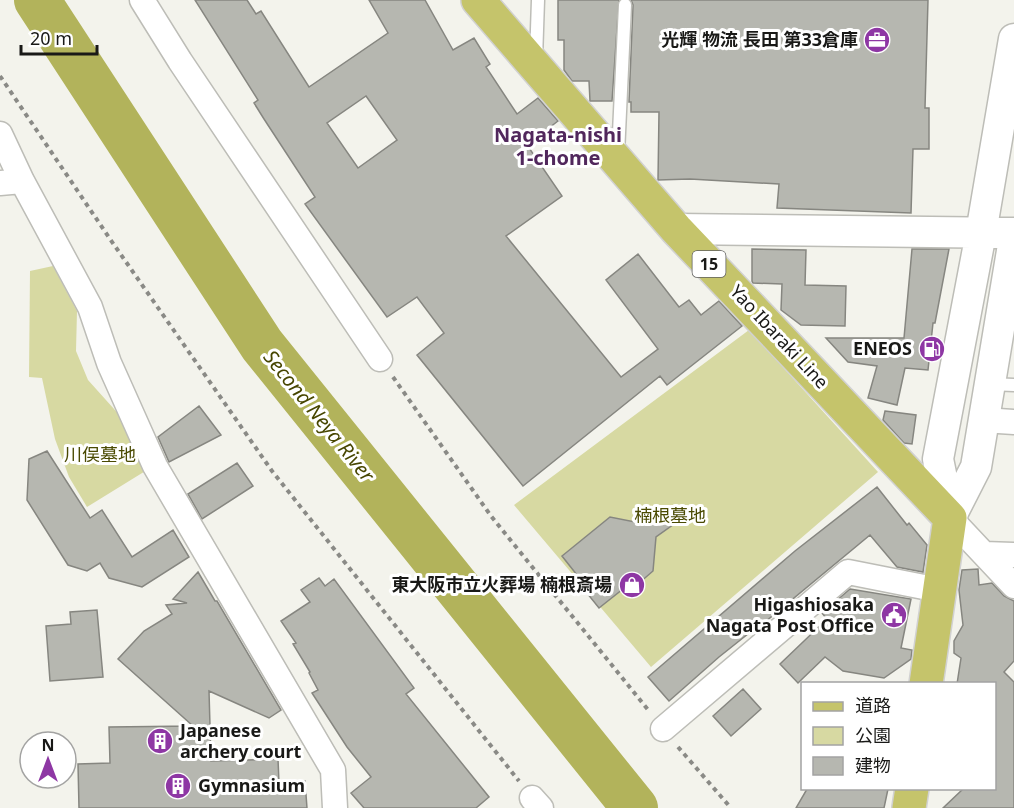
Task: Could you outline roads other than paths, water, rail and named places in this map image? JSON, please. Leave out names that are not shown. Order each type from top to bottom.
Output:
[{"type":"main road","name":"Yao Ibaraki Line","points":[[478,0],[676,229],[950,518]]},
{"type":"main road","points":[[926,682],[950,518]]},
{"type":"main road","points":[[909,808],[912,790]]},
{"type":"street","points":[[142,0],[180,61],[380,359]]},
{"type":"street","points":[[1014,39],[981,233],[938,459],[950,518],[1014,586]]},
{"type":"street","points":[[0,134],[11,182],[90,307],[109,363],[155,466],[333,770],[335,808]]},
{"type":"street","points":[[676,229],[1014,233]]},
{"type":"street","points":[[950,518],[976,467],[983,420],[1002,385],[1014,239]]},
{"type":"street","points":[[983,420],[1014,422]]},
{"type":"street","points":[[984,554],[1014,555]]},
{"type":"street","points":[[663,729],[848,572],[939,590]]},
{"type":"lane","points":[[536,67],[538,0]]},
{"type":"lane","points":[[618,162],[625,5]]},
{"type":"waterway","name":"Second Neya River","points":[[37,0],[262,345],[635,808]]},
{"type":"place","name":"光輝 物流 長田 第33倉庫","points":[[877,40]]},
{"type":"place","name":"ENEOS","points":[[932,349]]},
{"type":"place","name":"東大阪市立火葬場 楠根斎場","points":[[632,585]]},
{"type":"place","name":"Higashiosaka Nagata Post Office","points":[[894,615]]},
{"type":"place","name":"Japanese archery court","points":[[160,741]]},
{"type":"place","name":"Gymnasium","points":[[178,786]]},
{"type":"district","name":"Nagata-nishi 1-chome","points":[[558,146]]},
{"type":"park label","name":"川俣墓地","points":[[100,455]]},
{"type":"park label","name":"楠根墓地","points":[[670,516]]}]
